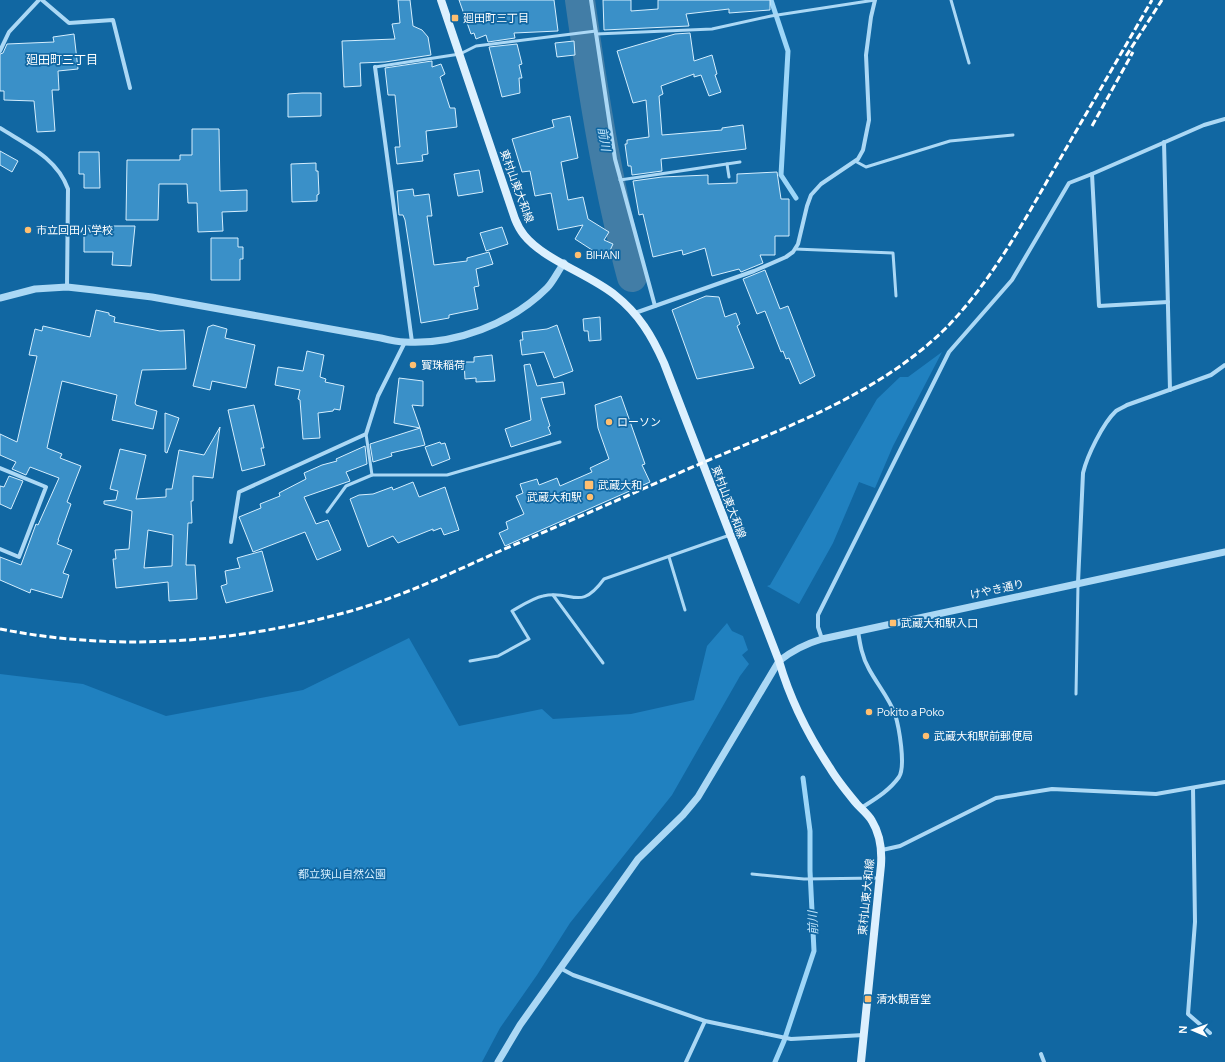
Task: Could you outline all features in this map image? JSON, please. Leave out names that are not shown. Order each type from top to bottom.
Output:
[{"type":"main road","name":"東村山東大和線","points":[[441,0],[514,219],[524,235],[545,253],[604,287],[635,313],[652,335],[779,660],[787,686],[801,718],[830,768],[872,820],[882,850],[861,1062]]},
{"type":"street","points":[[0,51],[9,32],[40,0],[69,23],[113,20],[130,88]]},
{"type":"street","points":[[591,0],[620,180],[655,306]]},
{"type":"street","points":[[635,313],[754,271],[786,257],[795,249],[802,232],[807,206],[811,195],[821,184],[855,162],[863,150],[867,135],[869,102],[866,56],[871,17],[876,0]]},
{"type":"street","points":[[231,542],[239,492],[366,434],[378,396],[408,342],[375,67]]},
{"type":"street","points":[[822,639],[818,627],[818,615],[949,352],[1012,280],[1069,183],[1204,125],[1225,119]]},
{"type":"street","points":[[0,128],[53,162],[64,177],[68,189],[67,287]]},
{"type":"street","points":[[1164,142],[1170,390]]},
{"type":"street","points":[[1092,174],[1099,306],[1168,302]]},
{"type":"street","points":[[0,298],[35,289],[67,287],[152,297],[408,342],[438,340],[467,334],[493,325],[525,307],[548,287],[564,263]]},
{"type":"street","points":[[1078,582],[1083,473],[1086,462],[1108,420],[1117,411],[1127,405],[1211,375],[1225,365]]},
{"type":"street","points":[[0,468],[46,487],[19,557],[0,549]]},
{"type":"street","name":"けやき通り","points":[[779,660],[804,644],[858,630],[1078,582],[1225,552]]},
{"type":"street","points":[[858,630],[861,651],[869,669],[895,714],[903,760],[900,776],[884,793],[861,808]]},
{"type":"street","points":[[498,1062],[512,1038],[560,968],[638,858],[684,815],[698,797],[779,660]]},
{"type":"street","points":[[882,850],[900,846],[996,798],[1052,789],[1156,794],[1225,782]]},
{"type":"street","points":[[1192,788],[1195,922],[1188,1014],[1210,1032]]},
{"type":"street","points":[[560,968],[573,975],[705,1021],[791,1038],[864,1035]]},
{"type":"street","points":[[686,1062],[705,1021]]},
{"type":"street","points":[[1041,1054],[1044,1062]]},
{"type":"lane","points":[[375,67],[460,54],[476,46],[596,33],[712,29],[771,16],[876,0]]},
{"type":"lane","points":[[951,0],[969,63]]},
{"type":"lane","points":[[855,162],[866,168],[950,141],[1013,135]]},
{"type":"lane","points":[[620,180],[740,162]]},
{"type":"lane","points":[[727,164],[729,177]]},
{"type":"lane","points":[[795,249],[893,253],[896,296]]},
{"type":"lane","points":[[366,434],[372,475]]},
{"type":"lane","points":[[327,512],[346,486],[372,475],[448,475],[560,442]]},
{"type":"lane","points":[[470,661],[498,656],[528,639],[512,611],[542,596],[553,595],[581,599],[596,591],[604,579],[669,558],[730,535]]},
{"type":"lane","points":[[669,558],[685,610]]},
{"type":"lane","points":[[1076,694],[1078,582]]},
{"type":"lane","points":[[553,595],[603,663]]},
{"type":"lane","points":[[752,874],[804,879],[879,878]]},
{"type":"green space","points":[[942,352],[893,446],[875,488],[859,482],[833,543],[799,604],[767,586],[770,585],[877,399],[900,377],[908,377]]},
{"type":"green space","name":"都立狭山自然公園","points":[[727,623],[732,631],[743,636],[748,650],[742,655],[749,664],[740,676],[672,795],[570,923],[537,975],[500,1028],[482,1062],[0,1062],[0,674],[83,684],[166,716],[303,690],[409,638],[459,726],[542,709],[553,719],[631,714],[694,700],[707,646]]},
{"type":"building","points":[[398,0],[410,0],[413,26],[422,30],[428,37],[431,55],[385,62],[360,63],[361,86],[344,87],[342,41],[395,39],[392,24],[400,23]]},
{"type":"building","points":[[459,0],[554,0],[558,31],[514,33],[515,38],[488,42],[486,35],[476,39],[474,33],[471,34]]},
{"type":"building","points":[[603,0],[631,0],[631,11],[658,9],[658,0],[770,0],[770,10],[729,13],[729,9],[686,14],[689,26],[604,30]]},
{"type":"building","points":[[690,33],[694,61],[712,55],[717,74],[715,75],[721,92],[709,96],[701,75],[694,77],[694,74],[661,86],[663,94],[659,96],[662,135],[722,130],[722,128],[743,125],[746,149],[661,159],[662,171],[632,175],[631,166],[628,166],[625,144],[627,144],[627,140],[649,137],[646,100],[633,103],[617,51],[675,34]]},
{"type":"building","points":[[74,34],[78,69],[58,71],[59,90],[52,90],[55,131],[37,132],[34,101],[4,100],[4,91],[0,91],[0,54],[3,53],[7,44],[54,42],[53,37]]},
{"type":"building","points":[[574,41],[575,55],[557,57],[555,43]]},
{"type":"building","points":[[517,44],[522,64],[519,65],[522,78],[519,78],[520,93],[502,97],[489,47]]},
{"type":"building","points":[[432,61],[432,67],[441,64],[445,74],[440,77],[450,108],[455,108],[457,127],[426,131],[428,154],[422,155],[423,161],[397,164],[395,147],[400,147],[395,95],[388,95],[385,68]]},
{"type":"building","points":[[321,93],[321,116],[288,117],[288,94]]},
{"type":"building","points":[[570,116],[578,158],[561,162],[568,200],[583,197],[588,219],[609,232],[604,240],[613,244],[606,259],[575,239],[583,225],[558,230],[551,193],[535,196],[530,171],[522,172],[512,139],[554,127],[552,120]]},
{"type":"building","points":[[192,129],[219,129],[220,191],[247,190],[247,211],[222,212],[223,231],[198,232],[197,203],[188,203],[187,184],[159,184],[158,220],[126,220],[127,160],[180,160],[180,155],[192,155]]},
{"type":"building","points":[[0,151],[18,161],[12,172],[0,165]]},
{"type":"building","points":[[79,152],[99,152],[100,188],[84,188],[84,174],[79,174]]},
{"type":"building","points":[[316,163],[316,171],[318,171],[319,194],[317,195],[317,201],[292,202],[291,164]]},
{"type":"building","points":[[479,170],[483,192],[458,196],[454,174]]},
{"type":"building","points":[[777,172],[781,199],[789,199],[789,236],[775,236],[775,255],[760,255],[763,263],[741,272],[739,269],[712,276],[705,248],[683,255],[682,250],[653,257],[643,214],[639,215],[633,181],[662,177],[708,175],[708,184],[737,183],[737,174]]},
{"type":"building","points":[[413,189],[414,196],[429,194],[432,216],[427,216],[434,265],[467,261],[467,258],[489,252],[493,264],[476,269],[479,286],[474,287],[478,309],[449,315],[449,318],[421,323],[405,220],[403,215],[399,215],[397,191]]},
{"type":"building","points":[[84,226],[135,226],[131,266],[112,265],[113,252],[84,252]]},
{"type":"building","points":[[502,227],[508,244],[486,251],[480,233]]},
{"type":"building","points":[[211,238],[238,238],[238,247],[243,247],[243,259],[240,259],[240,280],[211,280]]},
{"type":"building","points":[[765,270],[780,309],[788,306],[815,376],[800,384],[789,358],[786,359],[783,351],[781,352],[765,311],[757,314],[743,279]]},
{"type":"building","points":[[706,296],[719,297],[725,317],[736,313],[740,324],[737,326],[754,368],[697,379],[672,310]]},
{"type":"building","points":[[96,310],[109,313],[109,315],[115,317],[114,322],[160,331],[184,330],[186,369],[142,370],[135,403],[136,405],[157,411],[153,429],[112,420],[117,395],[62,381],[47,448],[62,454],[60,458],[81,466],[67,502],[71,504],[57,544],[72,550],[63,573],[69,575],[62,598],[31,589],[30,593],[0,580],[0,557],[21,565],[36,524],[38,525],[59,478],[30,467],[26,475],[12,469],[16,462],[0,455],[0,434],[17,442],[37,356],[29,355],[35,329],[42,331],[43,326],[90,337]]},
{"type":"building","points":[[600,317],[601,340],[589,341],[588,331],[584,331],[583,319]]},
{"type":"building","points":[[213,325],[227,329],[225,338],[255,345],[246,388],[212,381],[210,390],[193,386],[208,327]]},
{"type":"building","points":[[557,325],[573,371],[554,378],[544,352],[522,355],[520,340],[523,340],[522,332],[547,329]]},
{"type":"building","points":[[307,351],[324,355],[320,377],[326,379],[325,382],[344,386],[340,410],[334,409],[333,411],[318,413],[320,438],[303,439],[300,400],[298,399],[300,390],[275,385],[278,367],[303,371]]},
{"type":"building","points":[[492,355],[495,381],[476,382],[476,378],[465,379],[464,362],[474,362],[474,357]]},
{"type":"building","points":[[530,364],[537,386],[563,382],[565,394],[541,398],[551,434],[511,447],[505,429],[531,420],[524,365]]},
{"type":"building","points":[[399,378],[423,381],[423,406],[412,405],[420,428],[394,423]]},
{"type":"building","name":"武蔵大和駅","points":[[621,396],[645,464],[642,465],[650,482],[505,546],[499,533],[508,529],[506,522],[524,514],[516,496],[523,493],[520,484],[537,479],[539,485],[557,478],[560,486],[592,472],[590,468],[609,459],[598,428],[595,405]]},
{"type":"building","points":[[254,405],[264,448],[261,448],[265,465],[242,471],[228,410]]},
{"type":"building","points":[[165,413],[179,418],[167,453],[165,452]]},
{"type":"building","points":[[220,427],[213,478],[193,476],[193,501],[191,501],[192,523],[188,523],[186,565],[195,565],[197,599],[169,601],[168,582],[116,588],[113,559],[116,559],[115,550],[129,549],[132,511],[104,504],[104,501],[116,500],[118,491],[110,489],[120,449],[146,455],[136,499],[166,497],[166,489],[172,489],[179,450],[204,455]],"holes":[[[148,530],[173,535],[172,566],[144,568]]]},
{"type":"building","points":[[420,428],[425,445],[391,453],[392,456],[373,462],[370,444]]},
{"type":"building","points":[[440,442],[441,444],[445,443],[450,459],[432,466],[425,447]]},
{"type":"building","points":[[365,446],[367,464],[346,472],[350,481],[304,497],[316,524],[328,520],[341,550],[317,560],[305,532],[253,552],[239,517],[261,508],[260,504],[280,496],[279,493],[306,479],[304,473],[322,465],[337,461],[336,459]]},
{"type":"building","points":[[9,476],[23,481],[11,509],[0,504],[0,486],[4,487]]},
{"type":"building","points":[[413,482],[419,497],[445,487],[459,530],[444,535],[441,528],[433,531],[433,529],[398,543],[393,536],[368,547],[350,499],[359,495],[373,494],[392,487],[393,490]]},
{"type":"building","points":[[262,551],[273,591],[226,603],[221,586],[227,584],[225,571],[240,568],[237,558]]},
{"type":"waterway","name":"前川","points":[[580,0],[590,70],[608,174],[632,277]]},
{"type":"waterway","points":[[771,0],[788,51],[781,175],[796,198]]},
{"type":"waterway","name":"前川","points":[[775,1062],[784,1041],[814,951],[810,871],[810,831],[803,778]]},
{"type":"railway","points":[[0,629],[42,636],[84,640],[127,642],[169,641],[253,633],[336,615],[399,595],[440,578],[790,426],[857,393],[918,353],[946,328],[977,292],[1017,233],[1152,0]]},
{"type":"railway","points":[[1126,56],[1162,0]]},
{"type":"railway","points":[[1092,126],[1133,52]]},
{"type":"place","name":"廻田町三丁目","points":[[455,18]]},
{"type":"place","name":"市立回田小学校","points":[[28,230]]},
{"type":"place","name":"BIHANI","points":[[578,255]]},
{"type":"place","name":"寳珠稲荷","points":[[413,365]]},
{"type":"place","name":"ローソン","points":[[609,422]]},
{"type":"place","name":"武蔵大和","points":[[589,485]]},
{"type":"place","name":"武蔵大和駅","points":[[590,497]]},
{"type":"place","name":"武蔵大和駅入口","points":[[893,623]]},
{"type":"place","name":"Pokito a Poko","points":[[869,712]]},
{"type":"place","name":"武蔵大和駅前郵便局","points":[[926,736]]},
{"type":"place","name":"清水観音堂","points":[[868,999]]},
{"type":"district","name":"廻田町三丁目","points":[[62,60]]}]
